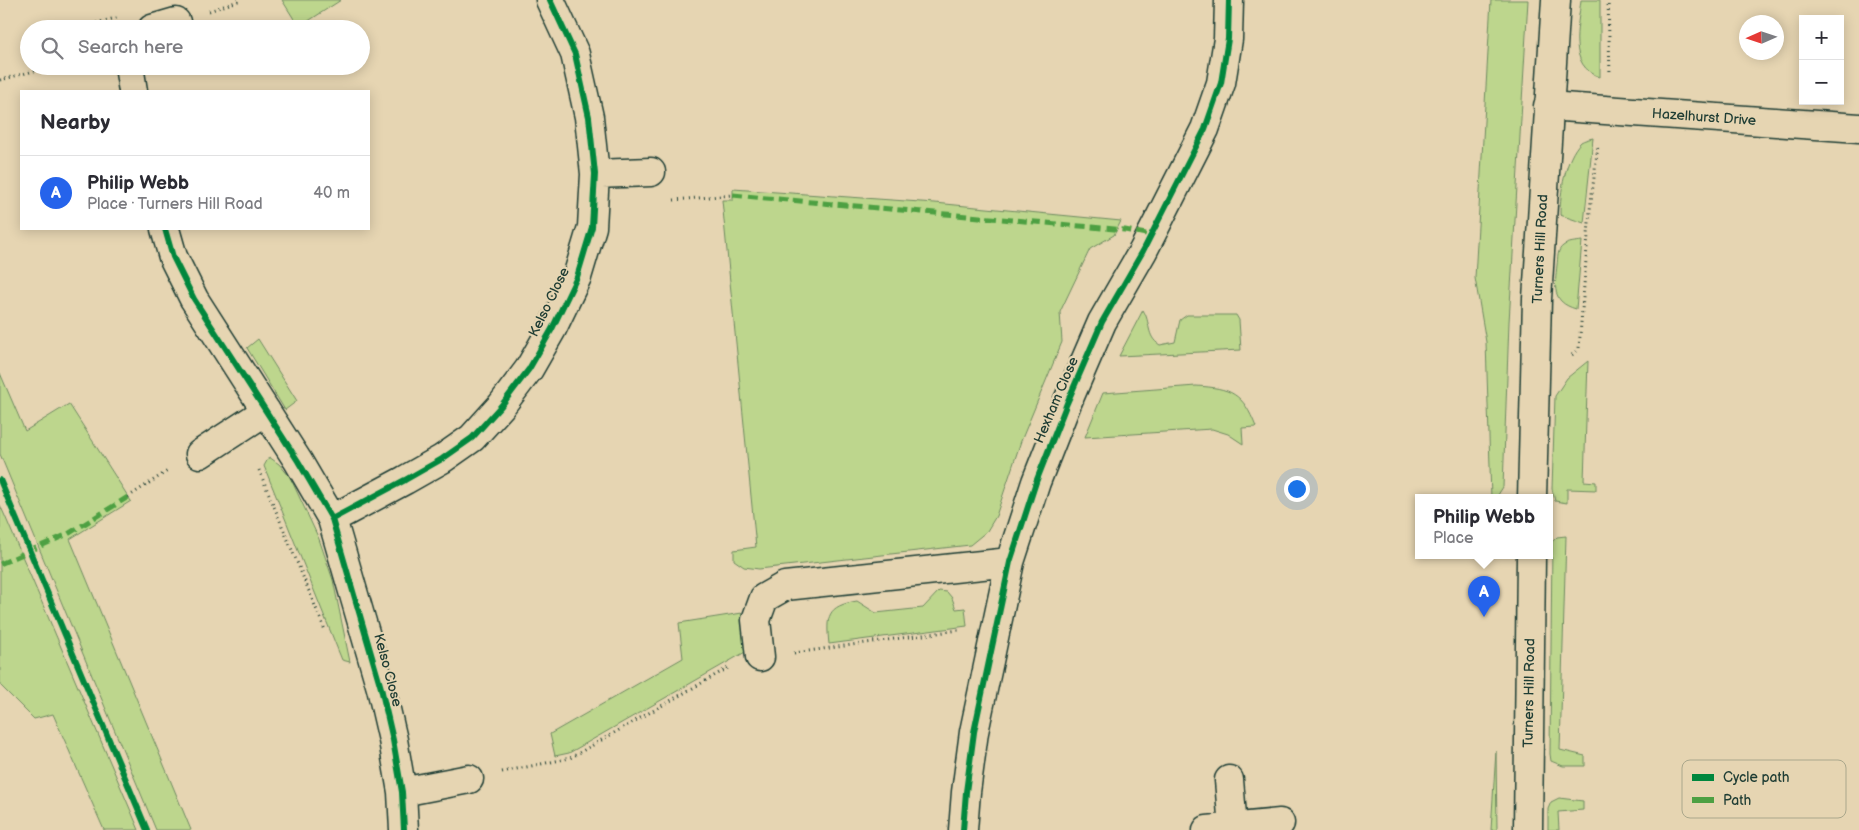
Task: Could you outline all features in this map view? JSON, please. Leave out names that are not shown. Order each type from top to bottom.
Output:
[{"type":"street","name":"Kelso Close","points":[[332,519],[442,459],[472,438],[529,369],[577,277],[592,227],[595,174],[589,118],[575,54],[550,0]]},
{"type":"street","name":"Hexham Close","points":[[963,830],[974,732],[1010,562],[1043,464],[1102,322],[1143,251],[1205,129],[1221,83],[1228,39],[1229,0]]},
{"type":"street","name":"Turners Hill Road","points":[[1532,494],[1537,290],[1556,0]]},
{"type":"street","points":[[130,75],[133,90]]},
{"type":"street","name":"Hazelhurst Drive","points":[[1548,106],[1859,128]]},
{"type":"street","points":[[595,174],[651,172]]},
{"type":"street","name":"Kelso Close","points":[[166,230],[173,257],[194,300],[298,461],[332,519],[381,688],[402,792],[404,830]]},
{"type":"street","points":[[200,454],[266,411]]},
{"type":"street","name":"Turners Hill Road","points":[[1528,830],[1531,559]]},
{"type":"street","points":[[760,657],[756,620],[764,598],[785,586],[1010,562]]},
{"type":"street","points":[[402,792],[470,779]]},
{"type":"street","points":[[1229,780],[1220,829],[1280,824]]},
{"type":"path","points":[[1535,366],[1560,368],[1579,348],[1590,210],[1603,110],[1610,75],[1608,0]]},
{"type":"path","points":[[0,80],[20,75]]},
{"type":"path","points":[[651,172],[655,201],[733,195]]},
{"type":"path","points":[[241,427],[328,638]]},
{"type":"path","points":[[128,497],[189,456],[200,454]]},
{"type":"path","points":[[0,480],[147,830]]},
{"type":"path","points":[[470,779],[570,758],[744,659],[964,630],[994,634]]},
{"type":"green space","points":[[282,0],[341,0],[310,20],[295,20]]},
{"type":"green space","points":[[1491,0],[1528,0],[1509,322],[1503,487],[1499,494],[1491,494],[1486,342],[1475,278]]},
{"type":"green space","points":[[1581,0],[1600,0],[1600,77],[1590,72],[1583,64],[1579,55],[1577,33]]},
{"type":"green space","points":[[1593,138],[1584,223],[1560,215],[1561,197],[1564,176],[1571,157],[1581,142]]},
{"type":"green space","points":[[733,189],[935,203],[1121,221],[1114,235],[1090,249],[1060,312],[1062,342],[1021,441],[996,516],[987,531],[970,545],[759,569],[744,567],[734,560],[734,550],[756,547],[722,200],[733,200]]},
{"type":"green space","points":[[1582,241],[1576,309],[1568,306],[1558,298],[1556,292],[1556,273],[1558,254],[1561,248],[1572,242]]},
{"type":"green space","points":[[1143,310],[1151,334],[1160,345],[1175,342],[1180,320],[1187,315],[1236,315],[1239,320],[1241,350],[1119,356]]},
{"type":"green space","points":[[258,339],[297,401],[285,410],[247,348]]},
{"type":"green space","points":[[1588,361],[1584,481],[1596,482],[1596,490],[1567,489],[1567,503],[1555,501],[1552,489],[1555,396],[1567,378]]},
{"type":"green space","points":[[0,373],[25,431],[69,404],[131,501],[70,539],[191,830],[156,830],[0,454]]},
{"type":"green space","points":[[1196,386],[1218,388],[1234,394],[1241,400],[1256,427],[1242,428],[1243,444],[1228,434],[1212,429],[1085,437],[1103,393]]},
{"type":"green space","points":[[269,457],[279,464],[290,477],[319,539],[333,580],[350,662],[342,660],[264,466]]},
{"type":"green space","points":[[0,505],[139,830],[104,830],[53,714],[34,719],[0,685]]},
{"type":"green space","points":[[1566,536],[1560,750],[1585,756],[1585,766],[1563,766],[1551,761],[1550,754],[1552,559],[1553,541],[1557,537]]},
{"type":"green space","points":[[939,591],[947,592],[952,598],[956,609],[965,608],[967,626],[829,644],[829,619],[834,609],[840,606],[857,601],[876,613],[923,608]]},
{"type":"green space","points":[[742,613],[747,651],[569,753],[555,756],[550,734],[683,658],[679,623]]},
{"type":"green space","points":[[1496,751],[1497,830],[1491,830]]},
{"type":"green space","points":[[1559,798],[1583,801],[1583,810],[1558,812],[1559,830],[1548,830],[1548,809],[1551,802]]},
{"type":"marked path","points":[[733,195],[1125,230],[1151,235]]},
{"type":"marked path","points":[[0,564],[68,534],[128,497]]},
{"type":"cycle path","points":[[332,519],[442,459],[472,438],[501,406],[529,369],[552,329],[577,277],[592,227],[595,174],[589,117],[575,54],[550,0]]},
{"type":"cycle path","points":[[963,830],[974,732],[1010,562],[1036,482],[1102,322],[1143,251],[1205,129],[1221,83],[1228,39],[1229,0]]},
{"type":"cycle path","points":[[165,230],[173,257],[194,299],[298,461],[332,519],[381,688],[402,792],[404,830]]},
{"type":"cycle path","points":[[0,480],[147,830]]},
{"type":"place","name":"Philip Webb","points":[[1484,617]]}]
